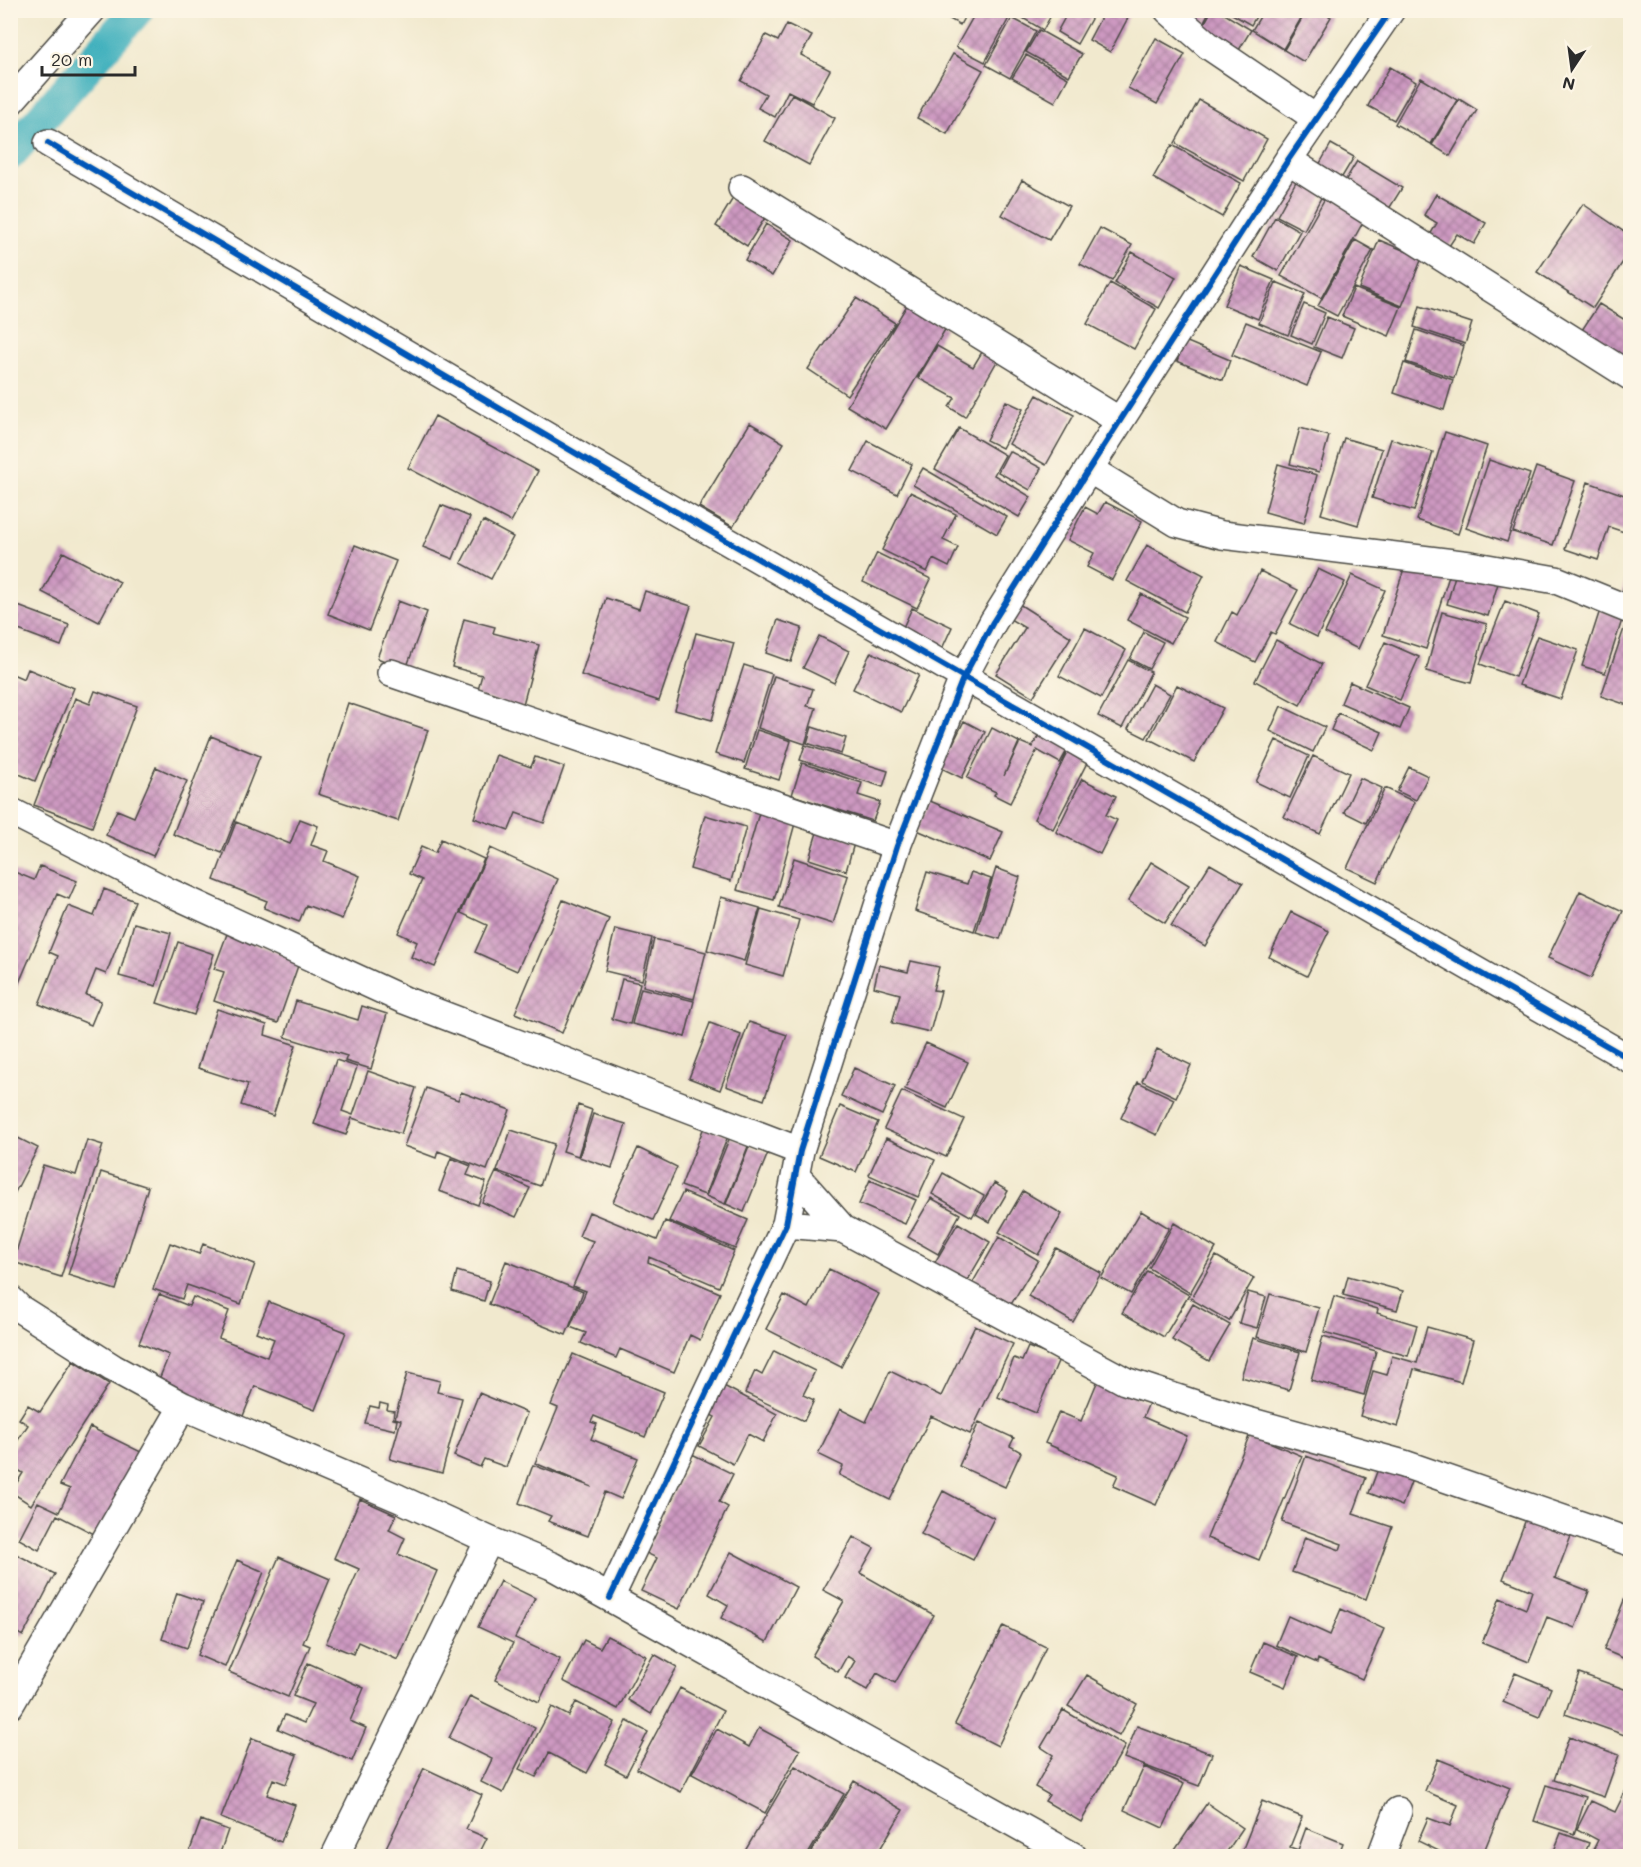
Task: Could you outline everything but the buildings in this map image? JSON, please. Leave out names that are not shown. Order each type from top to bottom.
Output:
[{"type":"street","points":[[10,102],[92,10]]},
{"type":"street","points":[[1168,10],[1209,46],[1317,119]]},
{"type":"street","points":[[610,1598],[786,1224],[798,1164],[897,846],[963,678],[993,622],[1089,469],[1288,160],[1391,10]]},
{"type":"street","points":[[48,143],[645,494],[1630,1059]]},
{"type":"street","points":[[1288,160],[1630,376]]},
{"type":"street","points":[[742,188],[1120,421]]},
{"type":"street","points":[[1089,469],[1177,523],[1222,535],[1470,566],[1556,580],[1630,610]]},
{"type":"street","points":[[391,673],[897,846]]},
{"type":"street","points":[[10,811],[169,892],[404,1000],[798,1164],[843,1229]]},
{"type":"street","points":[[786,1224],[843,1229],[1125,1381],[1241,1419],[1404,1464],[1630,1542]]},
{"type":"street","points":[[10,1299],[20,1309],[113,1368],[183,1406],[552,1566],[1071,1856]]},
{"type":"street","points":[[10,1705],[183,1406]]},
{"type":"street","points":[[335,1857],[489,1540]]},
{"type":"street","points":[[1381,1857],[1398,1811]]},
{"type":"waterway","points":[[10,154],[137,10]]},
{"type":"cycle path","points":[[610,1598],[786,1224],[800,1151],[897,846],[963,678],[993,622],[1089,469],[1288,160],[1391,10]]},
{"type":"cycle path","points":[[48,143],[645,494],[1630,1059]]}]
